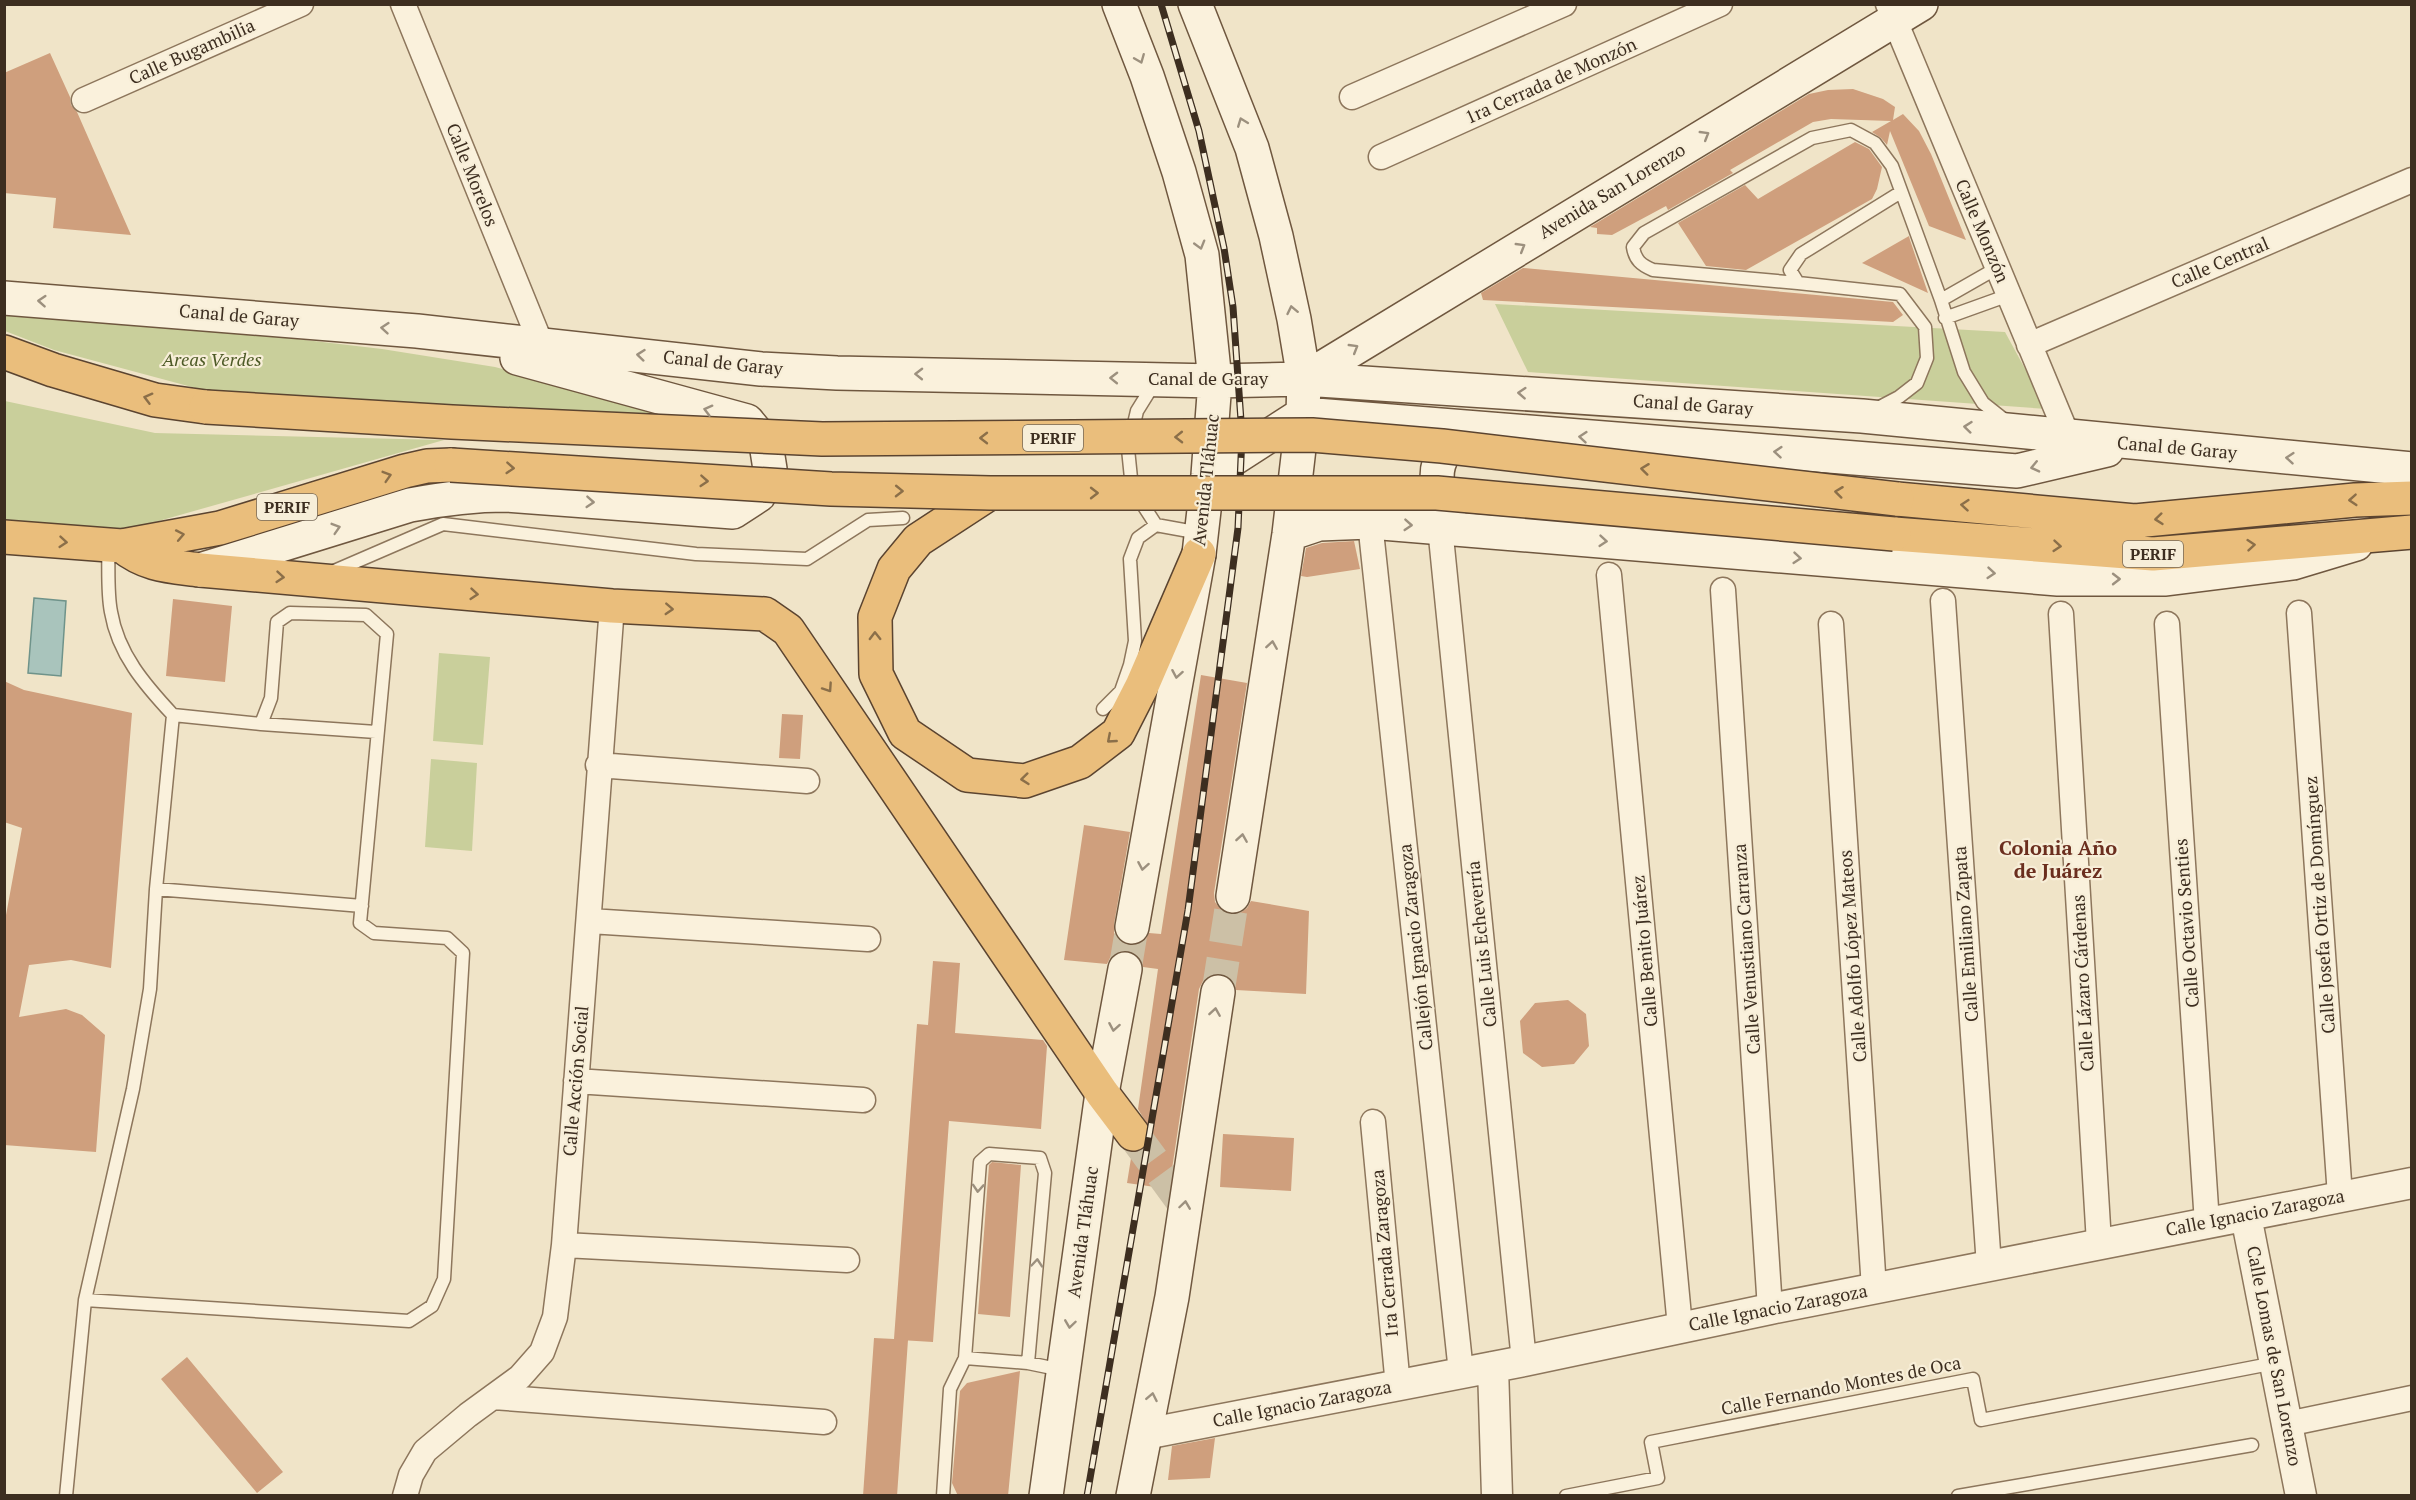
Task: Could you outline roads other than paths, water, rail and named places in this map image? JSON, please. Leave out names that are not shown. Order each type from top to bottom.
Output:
[{"type":"highway","name":"PERIF","points":[[4,352],[53,370],[155,400],[206,407],[452,422],[822,439],[1312,435],[1442,446],[1897,499],[2135,521],[2355,500],[2412,498]]},
{"type":"highway","name":"PERIF","points":[[4,537],[115,546],[220,528],[405,471],[427,466],[451,465],[831,489],[990,493],[1437,493],[1894,534],[2153,554],[2403,532]]},
{"type":"highway","points":[[990,493],[918,540],[894,569],[875,617],[876,674],[905,733],[967,775],[1025,781],[1080,762],[1118,733],[1142,686],[1200,544]]},
{"type":"highway","points":[[115,546],[152,564],[200,570],[612,606],[765,614],[788,630],[1102,1093],[1133,1134]]},
{"type":"main road","name":"Avenida Tláhuac","points":[[1119,4],[1176,161],[1202,255],[1215,381],[1200,544],[1132,927]]},
{"type":"main road","points":[[1195,4],[1252,148],[1276,236],[1304,378],[1303,414],[1289,534],[1233,896]]},
{"type":"main road","name":"Avenida San Lorenzo","points":[[1304,378],[1901,10]]},
{"type":"main road","name":"Canal de Garay","points":[[4,298],[417,331],[761,369],[837,373],[1215,381],[1304,378],[1862,416],[2020,432],[2067,448],[2132,444],[2412,469]]},
{"type":"main road","points":[[200,570],[410,505],[443,499],[475,495],[506,495],[732,512],[759,495],[770,469],[766,444],[747,421],[417,331]]},
{"type":"main road","points":[[1208,475],[1303,414],[2017,471],[2067,448]]},
{"type":"main road","points":[[1451,528],[1452,521],[1440,499],[1437,484],[1440,465],[1444,453],[1460,438],[1478,428]]},
{"type":"main road","points":[[1289,534],[1319,524],[1370,522],[2070,579],[2166,579],[2293,563],[2403,532]]},
{"type":"main road","name":"Avenida Tláhuac","points":[[1046,1496],[1102,1093],[1125,969]]},
{"type":"main road","points":[[1133,1496],[1172,1297],[1218,992]]},
{"type":"street","name":"Calle Bugambilia","points":[[84,100],[301,4]]},
{"type":"street","name":"Calle Morelos","points":[[403,4],[541,344]]},
{"type":"street","points":[[1352,97],[1564,4]]},
{"type":"street","name":"1ra Cerrada de Monzón","points":[[1381,157],[1720,4]]},
{"type":"street","name":"Calle Monzón","points":[[1901,10],[1997,268],[2030,345],[2067,448]]},
{"type":"street","name":"Calle Central","points":[[2030,345],[2412,180]]},
{"type":"street","name":"Callejón Ignacio Zaragoza","points":[[1370,522],[1461,1372]]},
{"type":"street","name":"Calle Luis Echeverría","points":[[1451,528],[1524,1361]]},
{"type":"street","name":"Calle Benito Juárez","points":[[1609,575],[1680,1327]]},
{"type":"street","name":"Calle Venustiano Carranza","points":[[1723,590],[1770,1309]]},
{"type":"street","name":"Calle Emiliano Zapata","points":[[1943,601],[1989,1266]]},
{"type":"street","name":"Calle Acción Social","points":[[405,1496],[411,1475],[425,1451],[520,1377],[542,1352],[555,1317],[564,1245],[590,921],[598,765],[612,606]]},
{"type":"street","name":"Calle Josefa Ortiz de Domínguez","points":[[2299,613],[2340,1196]]},
{"type":"street","name":"Calle Lázaro Cárdenas","points":[[2061,614],[2099,1244]]},
{"type":"street","name":"Calle Adolfo López Mateos","points":[[1832,624],[1874,1288]]},
{"type":"street","name":"Calle Octavio Senties","points":[[2167,624],[2207,1223]]},
{"type":"street","points":[[598,765],[807,781]]},
{"type":"street","points":[[590,921],[868,939]]},
{"type":"street","points":[[576,1081],[863,1100]]},
{"type":"street","name":"1ra Cerrada Zaragoza","points":[[1373,1122],[1398,1386]]},
{"type":"street","name":"Calle Ignacio Zaragoza","points":[[1145,1434],[1398,1386],[1874,1288],[2412,1183]]},
{"type":"street","name":"Calle Lomas de San Lorenzo","points":[[2246,1216],[2301,1496]]},
{"type":"street","points":[[564,1245],[847,1260]]},
{"type":"street","points":[[1493,1367],[1497,1496]]},
{"type":"street","points":[[493,1397],[824,1422]]},
{"type":"street","points":[[2287,1424],[2412,1398]]},
{"type":"lane","points":[[1862,416],[1899,397],[1917,383],[1927,358],[1925,327],[1900,294],[1653,270],[1642,266],[1633,248],[1644,233],[1812,138],[1851,130],[1875,143],[1892,166],[1941,300],[1964,372],[1983,403],[2020,432]]},
{"type":"lane","points":[[1798,283],[1790,270],[1801,254],[1901,192]]},
{"type":"lane","points":[[1941,300],[1997,268]]},
{"type":"lane","points":[[1945,318],[2008,296]]},
{"type":"lane","points":[[1157,379],[1137,411],[1128,449],[1132,488],[1156,525],[1200,544]]},
{"type":"lane","points":[[314,580],[444,524],[696,554],[807,559],[868,520],[903,518]]},
{"type":"lane","points":[[1103,709],[1121,691],[1131,665],[1135,641],[1130,559],[1138,538],[1156,525]]},
{"type":"lane","points":[[115,546],[111,612],[124,651],[143,683],[173,715],[376,732]]},
{"type":"lane","points":[[85,1300],[409,1321],[432,1306],[444,1279],[463,953],[447,938],[374,933],[360,923],[376,732],[387,634],[366,615],[290,613],[277,622],[271,698],[261,723]]},
{"type":"lane","points":[[66,1496],[85,1300],[133,1089],[150,989],[156,889],[173,715]]},
{"type":"lane","points":[[156,889],[362,906]]},
{"type":"lane","points":[[943,1496],[950,1389],[965,1358],[980,1162],[989,1154],[1040,1158],[1046,1173],[1028,1363]]},
{"type":"lane","points":[[965,1358],[1028,1363],[1064,1371]]},
{"type":"lane","name":"Calle Fernando Montes de Oca","points":[[1566,1496],[1658,1478],[1651,1442],[1973,1379],[1981,1420],[2275,1363]]},
{"type":"lane","points":[[1958,1496],[2252,1445]]},
{"type":"water","points":[[34,598],[66,601],[61,676],[28,673]]},
{"type":"tunnel","points":[[1218,992],[1233,896]]},
{"type":"tunnel","points":[[1125,969],[1132,927]]},
{"type":"tunnel","points":[[1133,1134],[1185,1205]]},
{"type":"railway","points":[[1087,1496],[1188,910],[1238,528],[1242,435],[1233,307],[1224,248],[1199,131],[1161,4]]},
{"type":"district","name":"Colonia Año de Juárez","points":[[2058,860]]},
{"type":"park label","name":"Areas Verdes","points":[[212,360]]}]
